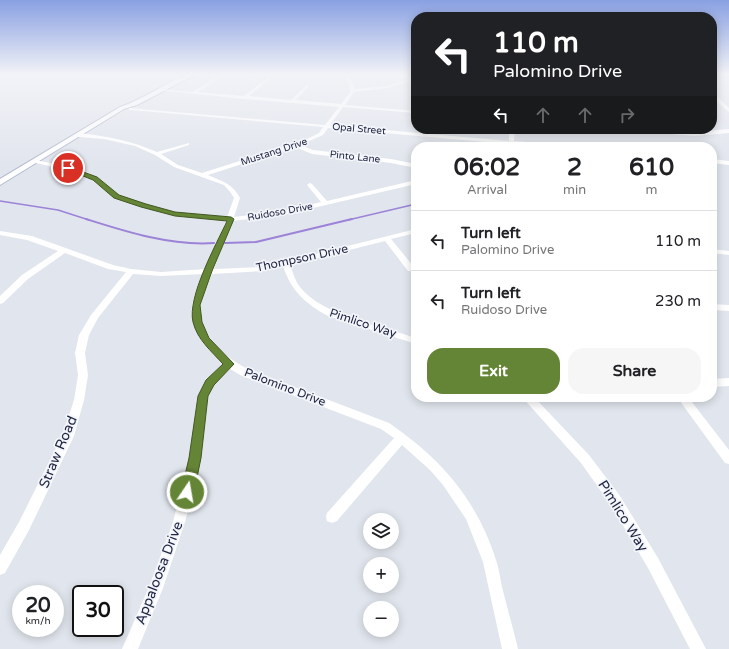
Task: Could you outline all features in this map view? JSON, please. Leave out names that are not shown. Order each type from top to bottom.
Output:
[{"type":"main road","points":[[0,190],[44,163],[122,108],[133,107],[137,104]]},
{"type":"main road","points":[[0,183],[83,135]]},
{"type":"street","points":[[321,104],[410,111]]},
{"type":"street","points":[[721,104],[729,111]]},
{"type":"street","name":"Mustang Drive","points":[[203,175],[316,138],[321,134],[343,106]]},
{"type":"street","name":"Opal Street","points":[[133,107],[483,142]]},
{"type":"street","points":[[717,132],[729,131]]},
{"type":"street","name":"Palomino Drive","points":[[83,135],[104,137],[137,144],[176,166],[226,184],[234,192],[237,198],[231,219],[208,271],[196,305],[197,322],[206,340],[229,364],[246,374],[374,420],[402,437],[441,472],[472,516],[488,555],[510,649]]},
{"type":"street","points":[[157,154],[187,144]]},
{"type":"street","name":"Pinto Lane","points":[[295,145],[312,152],[391,161],[411,165]]},
{"type":"street","name":"Ruidoso Drive","points":[[34,162],[68,168],[87,174],[117,196],[144,206],[175,214],[231,219],[284,213],[411,183]]},
{"type":"street","points":[[717,162],[729,163]]},
{"type":"street","points":[[310,185],[325,204]]},
{"type":"street","name":"Thompson Drive","points":[[0,233],[29,238],[111,267],[131,271],[162,274],[263,269],[411,232]]},
{"type":"street","points":[[387,239],[411,268]]},
{"type":"street","points":[[0,301],[25,277],[65,250]]},
{"type":"street","points":[[717,252],[729,253]]},
{"type":"street","name":"Pimlico Way","points":[[286,264],[294,286],[307,300],[319,308],[330,314],[411,339]]},
{"type":"street","name":"Straw Road","points":[[0,568],[24,526],[68,436],[79,400],[83,375],[80,353],[84,335],[94,317],[131,271]]},
{"type":"street","points":[[717,307],[729,308]]},
{"type":"street","name":"Appaloosa Drive","points":[[130,649],[170,552],[179,522],[195,458],[203,396],[210,382],[229,364]]},
{"type":"street","points":[[717,383],[729,382]]},
{"type":"street","name":"Pimlico Way","points":[[532,402],[574,447],[602,480],[634,529],[698,649]]},
{"type":"street","points":[[686,402],[729,459]]},
{"type":"street","points":[[332,517],[402,437]]},
{"type":"waterway","points":[[0,201],[58,210],[89,220]]},
{"type":"waterway","points":[[348,220],[411,205]]},
{"type":"waterway","points":[[86,219],[149,237],[182,242],[214,243]]},
{"type":"waterway","points":[[225,243],[256,242],[352,219]]},
{"type":"route","points":[[68,168],[87,174],[117,196],[144,206],[175,214],[231,219],[208,271],[196,305],[197,322],[201,332],[213,349],[229,364],[210,382],[203,396],[195,458],[187,492]]}]
